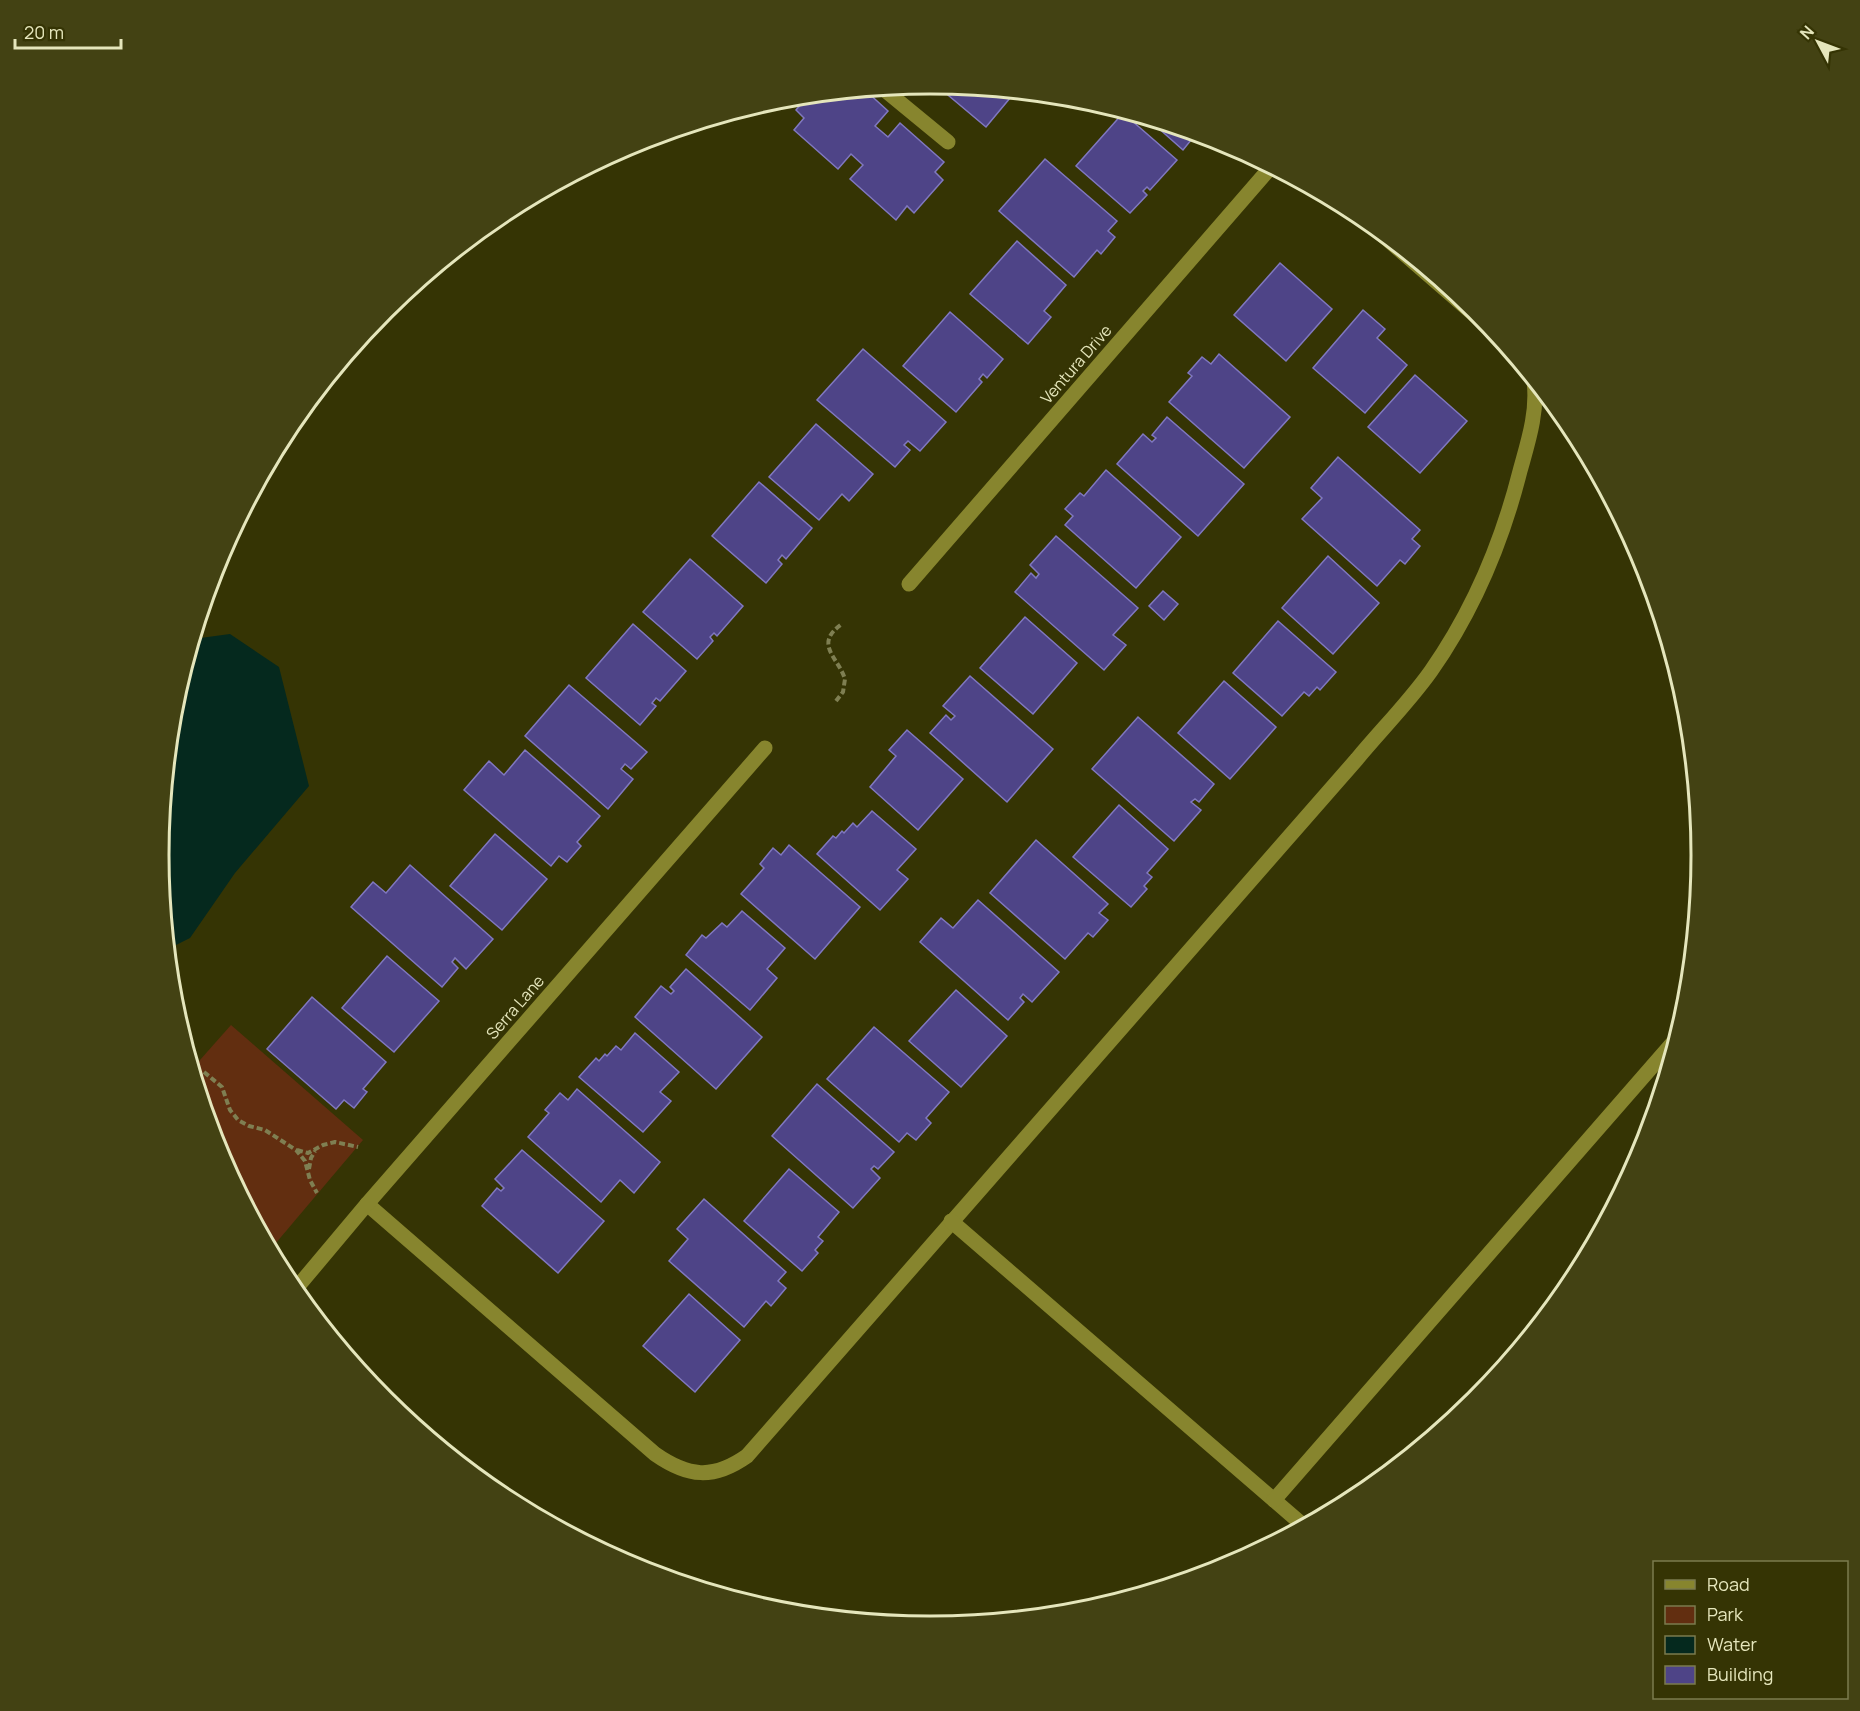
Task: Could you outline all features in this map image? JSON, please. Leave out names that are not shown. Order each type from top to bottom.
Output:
[{"type":"street","points":[[894,95],[948,142]]},
{"type":"street","name":"Ventura Drive","points":[[909,584],[1266,173]]},
{"type":"street","points":[[367,1204],[670,1465],[684,1471],[701,1473],[719,1471],[735,1465],[747,1456],[1357,759],[1430,672],[1472,603],[1511,509],[1532,427],[1535,393]]},
{"type":"street","name":"Serra Lane","points":[[301,1283],[765,748]]},
{"type":"street","points":[[1274,1500],[1665,1052]]},
{"type":"street","points":[[951,1221],[1298,1521]]},
{"type":"path","points":[[836,701],[843,692],[845,680],[831,656],[828,644],[832,632],[842,624]]},
{"type":"path","points":[[204,1072],[222,1087],[230,1110],[238,1120],[249,1126],[265,1130],[296,1150],[305,1161],[310,1180],[317,1193]]},
{"type":"path","points":[[296,1150],[308,1153],[335,1142],[358,1147]]},
{"type":"path","points":[[309,1173],[311,1158],[318,1149]]},
{"type":"green space","points":[[231,1025],[363,1140],[276,1243],[247,1192],[227,1147],[209,1100],[198,1062]]},
{"type":"water","points":[[230,634],[279,667],[309,786],[235,873],[190,938],[175,945],[169,856],[171,806],[184,707],[201,638]]},
{"type":"building","points":[[948,95],[1009,99],[986,127]]},
{"type":"building","points":[[872,97],[888,111],[875,126],[888,137],[900,123],[944,162],[935,172],[943,180],[914,213],[907,206],[896,220],[850,179],[863,165],[851,154],[838,169],[794,130],[804,118],[796,110],[799,106]]},
{"type":"building","points":[[1118,118],[1133,122],[1177,160],[1150,190],[1147,187],[1143,191],[1147,195],[1130,213],[1076,166]]},
{"type":"building","points":[[1161,131],[1191,141],[1183,150]]},
{"type":"building","points":[[1045,159],[1117,221],[1108,231],[1115,237],[1101,254],[1097,250],[1074,277],[999,211]]},
{"type":"building","points":[[1017,241],[1066,285],[1044,311],[1051,317],[1028,344],[970,294]]},
{"type":"building","points":[[1280,263],[1332,309],[1286,361],[1234,315]]},
{"type":"building","points":[[1363,310],[1385,329],[1377,338],[1407,365],[1365,413],[1313,368]]},
{"type":"building","points":[[950,312],[1003,359],[987,378],[983,374],[979,379],[982,382],[956,412],[903,366]]},
{"type":"building","points":[[863,349],[946,422],[920,451],[908,441],[904,445],[910,450],[895,467],[817,400]]},
{"type":"building","points":[[1219,354],[1290,417],[1244,468],[1169,402],[1192,376],[1188,373],[1202,357],[1211,364]]},
{"type":"building","points":[[1415,375],[1467,421],[1420,473],[1368,427]]},
{"type":"building","points":[[1167,417],[1244,484],[1198,536],[1117,464],[1143,434],[1152,442],[1156,438],[1152,435]]},
{"type":"building","points":[[816,424],[873,474],[849,501],[842,494],[819,520],[769,477]]},
{"type":"building","points":[[1338,457],[1420,530],[1412,539],[1420,546],[1405,564],[1400,560],[1377,586],[1302,519],[1322,498],[1311,488]]},
{"type":"building","points":[[1106,470],[1181,537],[1136,588],[1065,525],[1073,516],[1065,509],[1080,493],[1084,496]]},
{"type":"building","points":[[759,482],[812,528],[786,559],[782,555],[778,560],[782,564],[766,583],[712,536]]},
{"type":"building","points":[[1056,536],[1138,608],[1113,635],[1126,645],[1104,670],[1015,592],[1031,573],[1036,578],[1039,574],[1030,565]]},
{"type":"building","points":[[1328,556],[1379,603],[1333,654],[1282,608]]},
{"type":"building","points":[[690,559],[743,606],[717,636],[714,633],[710,637],[713,641],[697,659],[643,612]]},
{"type":"building","points":[[1163,591],[1178,604],[1164,620],[1149,606]]},
{"type":"building","points":[[1025,617],[1077,663],[1033,714],[980,668]]},
{"type":"building","points":[[1278,621],[1336,672],[1320,690],[1317,687],[1309,696],[1304,692],[1282,716],[1233,673]]},
{"type":"building","points":[[633,624],[686,671],[660,701],[656,698],[652,703],[656,706],[640,725],[586,678]]},
{"type":"building","points":[[970,676],[1053,749],[1007,802],[930,733],[946,715],[951,720],[955,716],[943,706]]},
{"type":"building","points":[[1224,681],[1276,727],[1230,779],[1178,733]]},
{"type":"building","points":[[569,685],[647,752],[631,769],[625,764],[621,769],[633,779],[608,809],[525,736]]},
{"type":"building","points":[[1138,717],[1214,784],[1199,802],[1195,799],[1191,802],[1201,810],[1174,841],[1092,769]]},
{"type":"building","points":[[907,730],[963,779],[918,830],[870,787],[896,756],[889,750]]},
{"type":"building","points":[[525,750],[600,816],[577,842],[581,846],[567,862],[559,856],[551,866],[464,790],[489,761],[504,775]]},
{"type":"building","points":[[1119,805],[1168,849],[1147,873],[1152,877],[1144,886],[1147,889],[1131,907],[1073,857]]},
{"type":"building","points":[[872,811],[916,849],[897,870],[908,879],[880,910],[817,854],[833,836],[836,838],[842,831],[844,833],[853,823],[857,827]]},
{"type":"building","points":[[495,834],[547,879],[502,930],[450,886]]},
{"type":"building","points":[[1036,840],[1108,904],[1099,913],[1108,920],[1093,937],[1088,933],[1065,959],[990,893]]},
{"type":"building","points":[[789,845],[860,907],[815,959],[741,894],[764,868],[760,864],[773,848],[781,855]]},
{"type":"building","points":[[410,865],[493,939],[466,969],[455,958],[452,962],[458,968],[442,987],[351,907],[373,882],[386,893]]},
{"type":"building","points":[[978,900],[1059,972],[1032,1002],[1023,994],[1020,998],[1024,1002],[1008,1020],[920,942],[941,918],[953,928]]},
{"type":"building","points":[[742,911],[785,948],[767,969],[777,978],[750,1010],[686,955],[702,935],[706,938],[722,923],[727,927]]},
{"type":"building","points":[[387,956],[439,1001],[394,1052],[342,1008]]},
{"type":"building","points":[[686,969],[762,1037],[716,1089],[635,1017],[661,986],[671,994],[674,991],[670,987]]},
{"type":"building","points":[[956,990],[1007,1036],[961,1087],[909,1041]]},
{"type":"building","points":[[312,997],[386,1062],[363,1089],[367,1092],[354,1108],[344,1100],[336,1109],[267,1049]]},
{"type":"building","points":[[874,1027],[949,1092],[926,1118],[931,1123],[916,1140],[907,1133],[899,1142],[827,1079]]},
{"type":"building","points":[[635,1033],[679,1072],[660,1092],[671,1101],[643,1132],[579,1077],[596,1058],[599,1061],[616,1046],[621,1050]]},
{"type":"building","points":[[817,1084],[894,1152],[878,1169],[874,1166],[871,1169],[880,1178],[853,1208],[772,1136]]},
{"type":"building","points":[[577,1089],[660,1162],[634,1193],[620,1180],[601,1202],[528,1137],[549,1113],[545,1110],[560,1093],[568,1100]]},
{"type":"building","points":[[522,1150],[604,1221],[558,1273],[482,1206],[497,1188],[501,1191],[504,1188],[495,1179]]},
{"type":"building","points":[[789,1169],[839,1212],[818,1237],[823,1241],[815,1250],[818,1253],[802,1271],[744,1221]]},
{"type":"building","points":[[704,1199],[786,1272],[778,1281],[786,1288],[771,1306],[766,1301],[744,1327],[669,1261],[688,1239],[677,1229]]},
{"type":"building","points":[[689,1294],[740,1340],[695,1392],[643,1346]]}]
